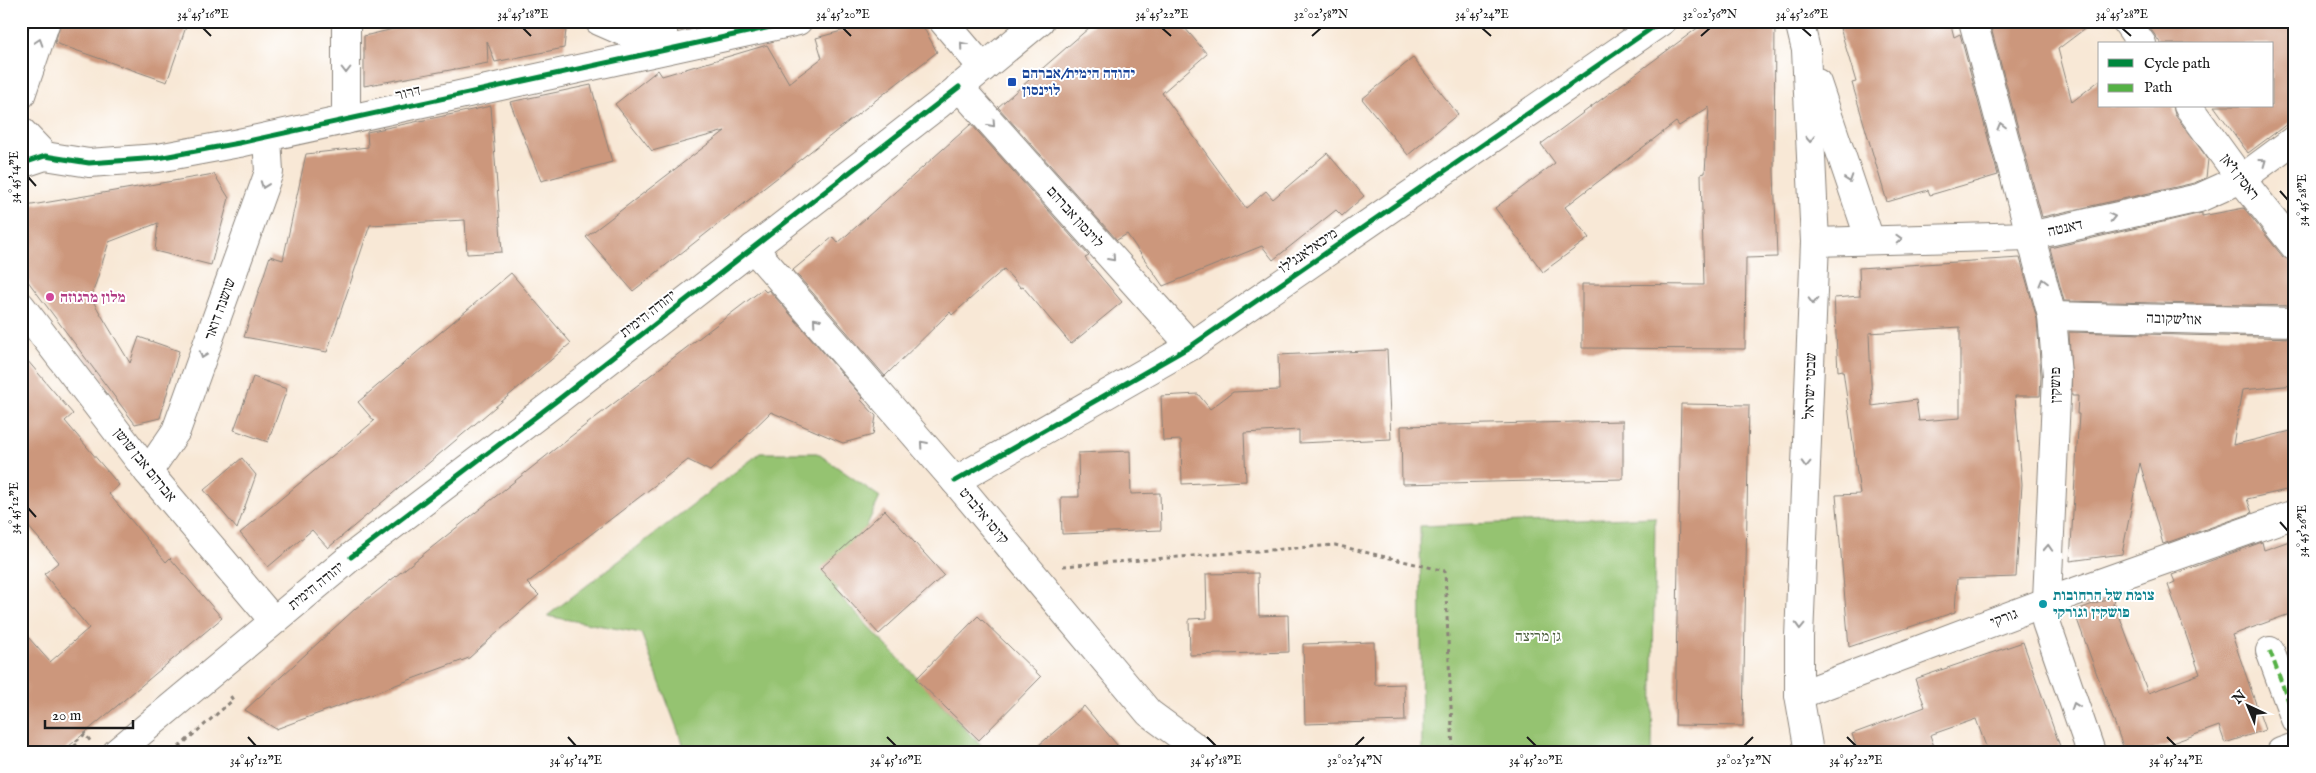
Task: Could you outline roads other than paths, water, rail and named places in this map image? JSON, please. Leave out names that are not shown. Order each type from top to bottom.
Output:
[{"type":"street","points":[[21,95],[46,21]]},
{"type":"street","points":[[346,21],[346,120]]},
{"type":"street","points":[[598,21],[664,49],[663,21]]},
{"type":"street","name":"דרור","points":[[21,131],[33,160],[89,163],[158,158],[267,138],[798,21]]},
{"type":"street","points":[[943,21],[984,68]]},
{"type":"street","name":"יהודה הימית","points":[[117,752],[273,620],[351,557],[559,399],[984,68],[1040,21]]},
{"type":"street","name":"מיכאלאנג'לו","points":[[955,481],[1191,346],[1662,21]]},
{"type":"street","name":"שבטי ישראל","points":[[1799,21],[1806,50],[1815,242],[1799,695],[1809,752]]},
{"type":"street","name":"פושקין","points":[[1972,21],[2052,316],[2057,376],[2046,622],[2091,752]]},
{"type":"street","points":[[2126,21],[2141,42]]},
{"type":"street","points":[[1806,50],[1870,240]]},
{"type":"street","name":"לוינסון אברהם","points":[[959,87],[1191,346]]},
{"type":"street","name":"ראסין ז'אן","points":[[2189,108],[2240,179],[2295,247]]},
{"type":"street","name":"שושנה דואר","points":[[148,472],[176,431],[266,181],[269,172],[267,138]]},
{"type":"street","name":"דאנטה","points":[[1815,242],[2030,236],[2199,198],[2240,179],[2295,139]]},
{"type":"street","name":"קיוסו אלברט","points":[[753,248],[955,481],[1149,713],[1202,752]]},
{"type":"street","name":"אברהם אבן שושן","points":[[21,306],[148,472],[273,620]]},
{"type":"street","name":"אוז'שקובה","points":[[2052,316],[2295,322]]},
{"type":"street","name":"גורקי","points":[[1799,695],[2046,602],[2295,514]]},
{"type":"street","points":[[2270,651],[2295,719]]},
{"type":"street","points":[[2281,752],[2295,747]]},
{"type":"place","name":"יהודה הימית/אברהם לוינסון","points":[[1012,82]]},
{"type":"place","name":"מלון מרגוזה","points":[[50,297]]},
{"type":"place","name":"צומת של הרחובות פושקין וגורקי","points":[[2043,604]]},
{"type":"park label","name":"גן מריצה","points":[[1538,636]]}]
